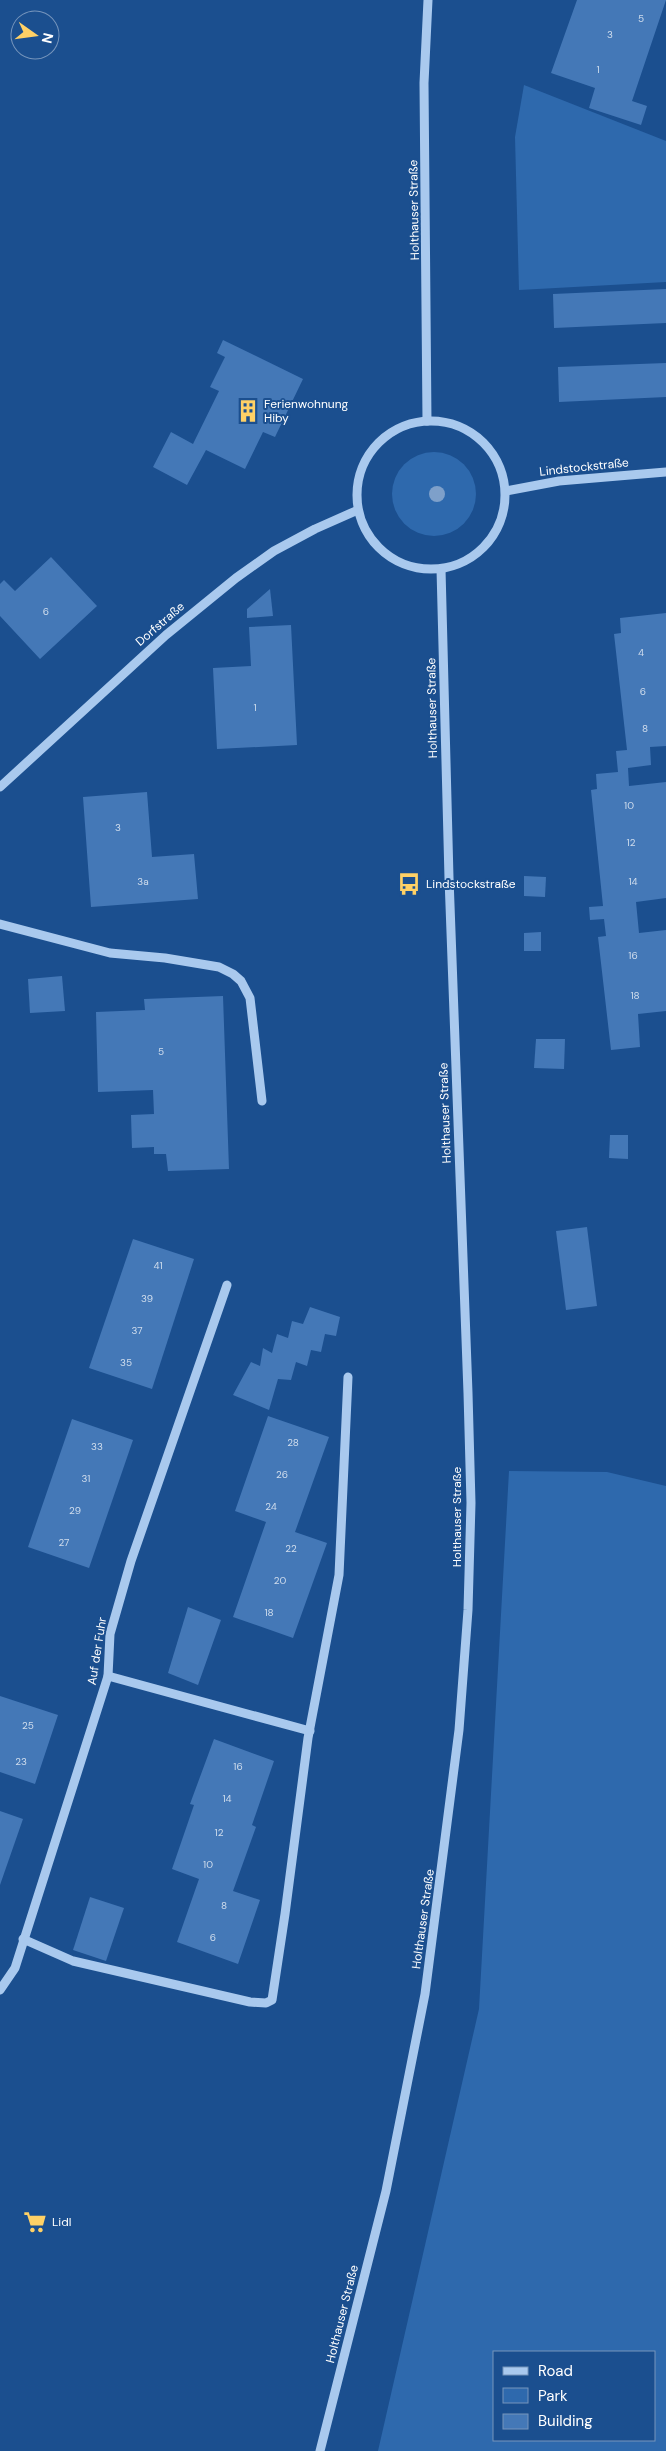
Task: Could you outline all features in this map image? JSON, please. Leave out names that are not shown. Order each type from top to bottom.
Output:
[{"type":"street","name":"Holthauser Straße","points":[[427,421],[424,83],[428,0]]},
{"type":"street","points":[[427,421],[456,425],[481,439],[494,454],[502,472],[506,491],[504,513],[495,534],[481,551],[462,563],[441,569],[423,569],[388,556],[374,544],[364,528],[358,510],[356,489],[362,468],[373,449],[387,435],[406,425],[427,421]]},
{"type":"street","name":"Lindstockstraße","points":[[506,491],[558,481],[666,472]]},
{"type":"street","name":"Dorfstraße","points":[[0,787],[166,635],[236,578],[274,551],[315,529],[358,510]]},
{"type":"street","name":"Holthauser Straße","points":[[320,2451],[386,2190],[425,1994],[459,1730],[468,1610],[470,1503],[468,1402],[449,878],[441,569]]},
{"type":"street","points":[[0,924],[110,953],[204,963],[233,974],[247,989],[250,998],[262,1101]]},
{"type":"street","name":"Auf der Fuhr","points":[[0,1990],[15,1968],[108,1676],[110,1634],[131,1561],[228,1285]]},
{"type":"street","points":[[23,1939],[73,1961],[250,2002],[270,2002],[273,1997],[310,1731],[339,1575],[348,1377]]},
{"type":"street","points":[[108,1676],[310,1731]]},
{"type":"green space","points":[[524,85],[666,141],[666,282],[519,290],[515,137]]},
{"type":"green space","points":[[426,452],[442,452],[458,459],[469,470],[476,486],[473,510],[464,524],[458,529],[442,536],[426,536],[410,529],[399,518],[392,502],[392,486],[399,470],[410,459]]},
{"type":"green space","points":[[509,1471],[607,1472],[666,1486],[666,2451],[378,2451],[479,2009]]},
{"type":"building","points":[[577,0],[666,0],[632,101],[647,106],[641,125],[589,108],[595,88],[551,73]]},
{"type":"building","points":[[666,289],[666,323],[554,328],[553,294]]},
{"type":"building","name":"Ferienwohnung Hiby","points":[[223,340],[303,379],[275,437],[263,432],[245,469],[206,450],[187,485],[153,467],[171,432],[193,444],[219,391],[210,387],[225,357],[217,353]]},
{"type":"building","points":[[666,363],[666,397],[559,402],[558,367]]},
{"type":"building","points":[[51,557],[97,606],[40,659],[0,616],[0,584],[4,580],[15,591]]},
{"type":"building","points":[[270,589],[273,616],[247,618],[247,609]]},
{"type":"building","points":[[666,613],[666,746],[650,747],[651,765],[628,768],[629,786],[666,782],[666,898],[636,902],[639,933],[666,930],[666,1011],[638,1014],[640,1047],[611,1050],[598,937],[606,936],[604,919],[590,920],[589,907],[603,906],[591,790],[597,789],[596,774],[618,772],[616,751],[627,750],[614,634],[621,633],[620,618]]},
{"type":"building","points":[[291,625],[297,745],[217,749],[213,668],[251,666],[249,627]]},
{"type":"building","points":[[147,792],[152,857],[194,854],[198,899],[91,907],[83,797]]},
{"type":"building","points":[[524,876],[546,877],[545,897],[524,896]]},
{"type":"building","points":[[541,932],[541,951],[524,951],[524,933]]},
{"type":"building","points":[[62,976],[65,1011],[30,1013],[28,979]]},
{"type":"building","points":[[223,996],[229,1169],[168,1171],[166,1154],[154,1154],[154,1147],[132,1148],[131,1115],[154,1114],[153,1090],[98,1092],[96,1012],[145,1010],[144,999]]},
{"type":"building","points":[[536,1039],[565,1039],[564,1069],[534,1068]]},
{"type":"building","points":[[610,1135],[628,1135],[628,1159],[609,1158]]},
{"type":"building","points":[[587,1227],[597,1306],[566,1310],[556,1231]]},
{"type":"building","points":[[133,1239],[194,1259],[152,1389],[89,1368]]},
{"type":"building","points":[[310,1307],[340,1317],[336,1336],[325,1334],[321,1352],[311,1350],[307,1366],[296,1362],[291,1380],[278,1379],[269,1410],[233,1395],[251,1362],[260,1366],[263,1348],[272,1353],[277,1334],[288,1338],[292,1321],[303,1324]]},
{"type":"building","points":[[268,1416],[329,1437],[295,1532],[327,1543],[293,1638],[233,1617],[266,1522],[235,1511]]},
{"type":"building","points":[[72,1419],[133,1440],[89,1568],[28,1547]]},
{"type":"building","points":[[188,1607],[221,1620],[198,1685],[168,1673]]},
{"type":"building","points":[[0,1696],[58,1715],[35,1784],[0,1772]]},
{"type":"building","points":[[214,1739],[274,1761],[252,1825],[256,1827],[233,1891],[260,1900],[238,1964],[177,1942],[199,1879],[172,1869],[194,1805],[190,1804]]},
{"type":"building","points":[[0,1811],[23,1819],[0,1885]]},
{"type":"building","points":[[90,1897],[124,1908],[106,1961],[73,1950]]},
{"type":"place","name":"Ferienwohnung Hiby","points":[[248,411]]},
{"type":"place","name":"Lindstockstraße","points":[[409,884]]},
{"type":"place","name":"Lidl","points":[[35,2222]]}]
